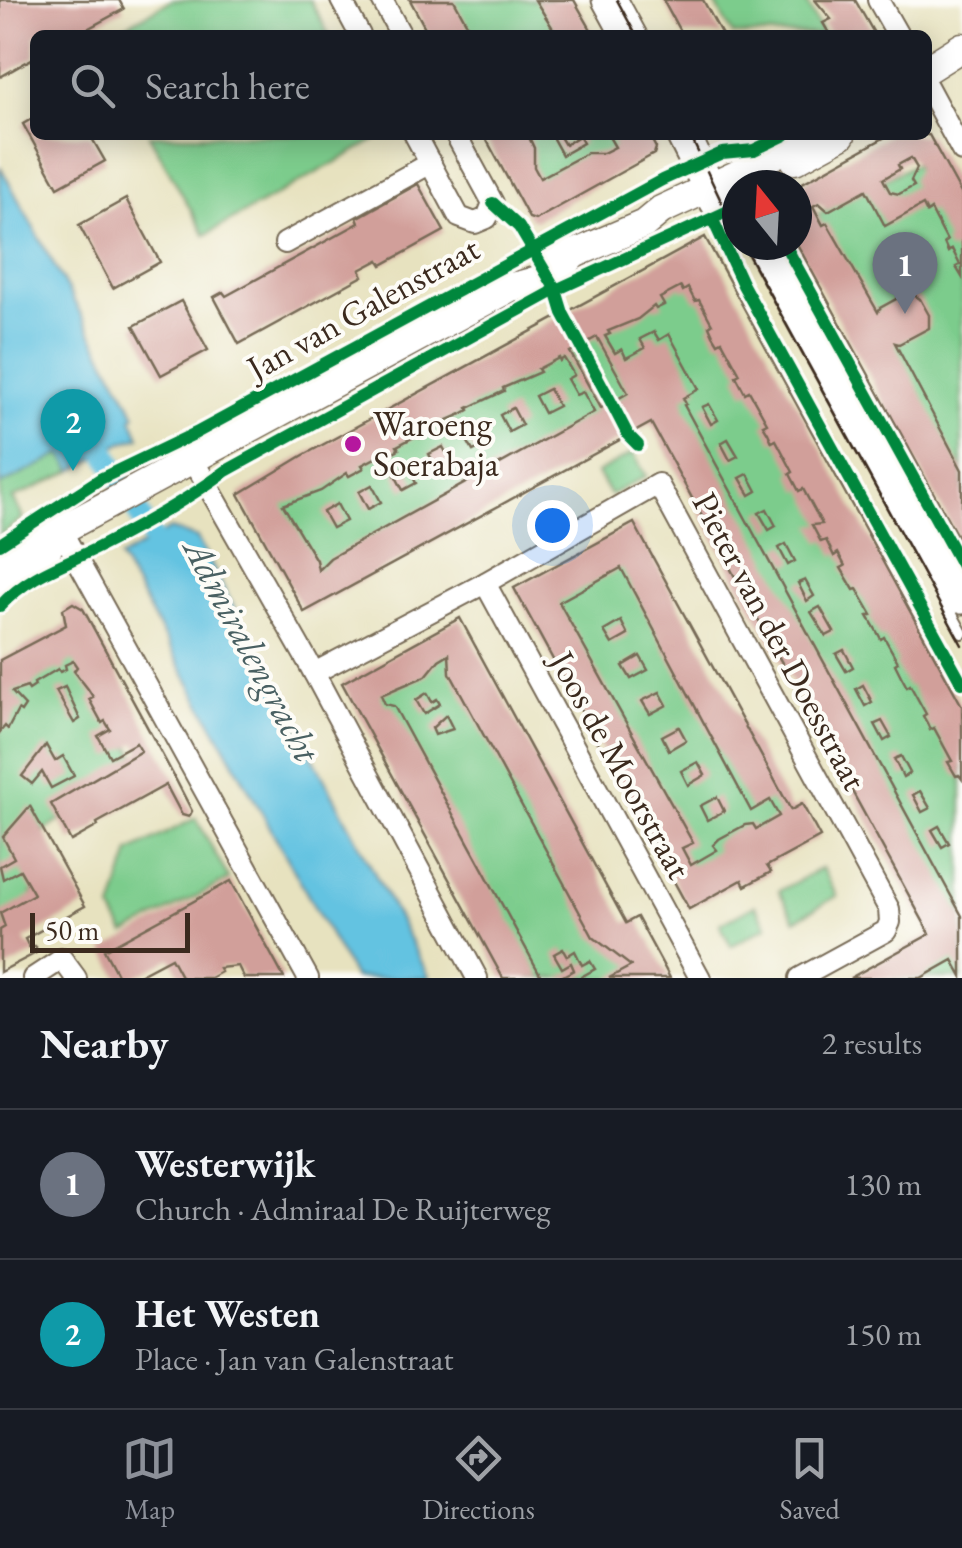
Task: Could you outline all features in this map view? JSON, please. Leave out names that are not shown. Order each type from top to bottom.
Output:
[{"type":"main road","points":[[932,66],[962,47]]},
{"type":"main road","points":[[932,83],[962,66]]},
{"type":"main road","name":"Jan van Galenstraat","points":[[761,170],[803,140]]},
{"type":"main road","name":"Jan van Galenstraat","points":[[774,170],[831,140]]},
{"type":"main road","name":"Jan van Galenstraat","points":[[0,566],[32,536],[61,530],[511,287],[534,283],[560,270],[574,254],[644,224],[661,210],[722,195]]},
{"type":"main road","name":"Jan van Galenstraat","points":[[0,590],[42,555],[61,530]]},
{"type":"street","points":[[341,0],[357,30]]},
{"type":"street","points":[[382,0],[398,30]]},
{"type":"street","points":[[605,0],[621,30]]},
{"type":"street","points":[[878,0],[895,30]]},
{"type":"street","points":[[932,95],[962,151]]},
{"type":"street","points":[[418,140],[460,218],[475,223],[487,218],[493,203],[459,140]]},
{"type":"street","points":[[683,140],[722,187]]},
{"type":"street","points":[[284,243],[431,163]]},
{"type":"street","points":[[774,260],[962,601]]},
{"type":"street","points":[[192,458],[314,673],[477,978]]},
{"type":"street","name":"Pieter van der Doesstraat","points":[[314,673],[485,583],[658,484],[888,910],[890,922],[886,931],[808,976]]},
{"type":"street","points":[[61,530],[308,978]]},
{"type":"street","name":"Joos de Moorstraat","points":[[485,583],[700,978]]},
{"type":"street","points":[[33,978],[62,959],[76,978]]},
{"type":"lane","points":[[623,0],[639,30]]},
{"type":"lane","points":[[699,140],[722,183]]},
{"type":"lane","points":[[757,260],[962,633]]},
{"type":"green space","points":[[172,0],[310,0],[326,30],[118,30]]},
{"type":"green space","points":[[429,0],[552,0],[568,30],[447,30]]},
{"type":"green space","points":[[713,0],[805,0],[820,30],[730,30]]},
{"type":"green space","points":[[152,140],[375,140],[205,235]]},
{"type":"green space","points":[[513,140],[631,140],[640,157],[548,199]]},
{"type":"green space","points":[[915,164],[962,250],[962,489],[812,224],[812,217]]},
{"type":"green space","points":[[693,266],[962,767],[962,978],[895,978],[961,930],[665,388],[317,581],[272,499]]},
{"type":"green space","points":[[633,453],[646,476],[610,495],[597,473]]},
{"type":"green space","points":[[62,454],[73,471],[13,498],[23,518],[0,536],[0,476],[5,483]]},
{"type":"green space","points":[[619,562],[772,795],[783,818],[689,870],[556,598]]},
{"type":"green space","points":[[450,648],[641,961],[615,978],[530,978],[374,690]]},
{"type":"green space","points":[[76,653],[140,763],[38,836],[30,916],[0,939],[0,684]]},
{"type":"green space","points":[[196,818],[229,879],[125,934],[112,910],[130,852]]},
{"type":"green space","points":[[822,868],[837,896],[795,920],[779,891]]},
{"type":"green space","points":[[755,905],[767,926],[731,946],[720,924]]},
{"type":"water","points":[[0,166],[136,415],[132,418],[140,437],[73,471],[62,454],[0,485]]},
{"type":"water","points":[[170,529],[197,538],[430,978],[354,978],[120,558]]},
{"type":"building","points":[[0,0],[119,0],[124,9],[85,30],[30,30],[30,60],[0,77]]},
{"type":"building","points":[[410,0],[454,0],[470,30],[426,30]]},
{"type":"building","points":[[535,0],[574,0],[591,30],[554,30]]},
{"type":"building","points":[[663,0],[703,0],[719,30],[679,30]]},
{"type":"building","points":[[815,0],[855,0],[872,30],[827,30],[823,23],[831,19]]},
{"type":"building","points":[[32,140],[93,140],[105,161],[58,187]]},
{"type":"building","points":[[487,140],[530,140],[534,167],[540,178],[587,153],[603,153],[615,147],[611,140],[652,140],[654,154],[535,220],[529,218]]},
{"type":"building","points":[[554,140],[562,140],[565,145],[581,140],[583,143],[562,155]]},
{"type":"building","points":[[880,140],[932,140],[962,195],[962,277],[956,267],[960,265],[952,249],[948,252],[944,243],[947,241],[931,210],[927,213],[923,205],[885,226],[866,190],[828,211],[819,203],[813,206],[823,225],[827,223],[878,312],[909,292],[920,299],[929,315],[929,328],[895,343],[962,470],[962,545],[806,260],[812,260],[812,178]],"holes":[[[911,158],[917,168],[911,181],[914,186],[899,194],[890,192],[883,179]]]},
{"type":"building","points":[[418,184],[444,231],[382,265],[379,260],[360,270],[363,276],[239,344],[214,297],[223,292],[226,296],[359,223],[357,218]]},
{"type":"building","points":[[126,199],[160,262],[113,288],[79,225]]},
{"type":"building","points":[[705,237],[962,706],[962,779],[956,776],[934,728],[930,730],[923,716],[926,714],[901,676],[895,664],[898,662],[841,568],[845,566],[838,553],[834,556],[826,540],[821,542],[812,525],[822,524],[803,489],[799,491],[776,440],[772,442],[763,425],[767,423],[749,391],[745,393],[736,376],[740,374],[722,341],[718,343],[713,335],[709,326],[712,324],[699,300],[695,301],[688,288],[683,291],[681,287],[660,298],[664,305],[656,309],[654,306],[605,336],[615,353],[622,349],[626,358],[645,348],[640,339],[654,332],[659,340],[669,334],[699,389],[683,398],[684,405],[962,916],[962,976],[953,960],[921,978],[850,978],[930,934],[651,423],[304,612],[239,494]],"holes":[[[597,337],[628,393],[601,408],[570,352]],[[564,358],[574,375],[567,379],[576,395],[583,392],[594,412],[330,558],[318,570],[283,505],[321,491],[347,473],[349,476],[364,468],[362,465],[399,449],[397,446],[418,435],[420,438],[434,430],[432,427],[540,372],[538,369]]]},
{"type":"building","points":[[181,301],[208,350],[161,375],[134,326]]},
{"type":"building","points":[[549,389],[558,406],[544,413],[535,396]]},
{"type":"building","points":[[709,404],[718,420],[711,424],[702,407]]},
{"type":"building","points":[[513,408],[522,425],[509,432],[500,415]]},
{"type":"building","points":[[478,427],[487,444],[473,451],[464,435]]},
{"type":"building","points":[[728,439],[738,456],[730,460],[721,443]]},
{"type":"building","points":[[443,447],[452,463],[438,471],[429,454]]},
{"type":"building","points":[[407,466],[416,483],[403,490],[394,473]]},
{"type":"building","points":[[748,474],[757,491],[750,495],[740,478]]},
{"type":"building","points":[[372,485],[381,502],[368,509],[359,492]]},
{"type":"building","points":[[337,504],[346,521],[332,528],[323,512]]},
{"type":"building","points":[[767,509],[776,526],[769,530],[759,513]]},
{"type":"building","points":[[634,523],[791,810],[802,804],[820,837],[767,866],[771,872],[745,886],[742,880],[689,909],[514,588]],"holes":[[[621,568],[751,811],[770,800],[779,816],[756,829],[753,824],[745,825],[719,839],[713,845],[717,850],[691,865],[682,848],[693,843],[559,602]]]},
{"type":"building","points":[[786,544],[795,561],[788,565],[779,548]]},
{"type":"building","points":[[805,580],[814,596],[807,601],[798,583]]},
{"type":"building","points":[[73,603],[83,609],[176,780],[192,811],[189,817],[182,815],[166,785],[71,841],[51,804],[141,751],[136,743],[110,757],[98,736],[110,729],[105,721],[102,723],[89,699],[93,697],[74,671],[77,667],[73,661],[65,665],[66,669],[58,669],[34,683],[29,690],[27,687],[12,692],[25,706],[21,712],[18,710],[8,729],[5,726],[0,732],[0,660],[66,625],[63,609]]},
{"type":"building","points":[[820,607],[834,632],[826,636],[811,612]]},
{"type":"building","points":[[460,618],[626,923],[637,917],[670,978],[609,978],[631,966],[593,937],[450,673],[449,654],[426,676],[381,695],[385,704],[394,706],[542,978],[503,978],[342,683]]},
{"type":"building","points":[[621,621],[628,635],[612,644],[604,631]]},
{"type":"building","points":[[844,650],[853,667],[846,671],[836,654]]},
{"type":"building","points":[[640,656],[648,670],[631,679],[623,666]]},
{"type":"building","points":[[863,685],[872,702],[865,706],[856,689]]},
{"type":"building","points":[[65,687],[80,719],[74,723],[56,691]]},
{"type":"building","points":[[660,692],[667,705],[650,714],[642,701]]},
{"type":"building","points":[[427,693],[432,702],[437,699],[440,704],[424,714],[416,700]]},
{"type":"building","points":[[446,715],[453,729],[435,735],[432,728]]},
{"type":"building","points":[[882,721],[891,737],[884,741],[875,724]]},
{"type":"building","points":[[679,727],[686,740],[669,750],[662,736]]},
{"type":"building","points":[[46,745],[55,761],[63,756],[74,776],[51,788],[42,772],[32,784],[22,776]]},
{"type":"building","points":[[901,756],[910,773],[903,777],[894,759]]},
{"type":"building","points":[[698,762],[705,775],[688,785],[681,771]]},
{"type":"building","points":[[920,791],[930,808],[922,812],[913,795]]},
{"type":"building","points":[[717,797],[724,811],[707,820],[700,806]]},
{"type":"building","points":[[30,806],[85,906],[25,939],[29,947],[36,947],[36,953],[0,972],[0,930],[5,927],[0,913],[34,894],[20,870],[3,879],[0,866],[14,858],[3,837]]},
{"type":"building","points":[[939,826],[949,843],[942,847],[932,830]]},
{"type":"building","points":[[231,881],[284,978],[244,978],[238,966],[219,968],[221,972],[210,978],[182,978],[171,958],[133,978],[119,978],[104,950]]},
{"type":"building","points":[[563,949],[567,956],[575,951],[582,965],[590,961],[595,969],[579,978],[559,978],[574,970],[571,963],[562,968],[554,954]]},
{"type":"waterway","name":"Admiralengracht","points":[[92,427],[167,566]]},
{"type":"tram line","points":[[617,0],[633,30]]},
{"type":"tram line","points":[[692,140],[722,203]]},
{"type":"tram line","points":[[751,260],[962,645]]},
{"type":"cycle path","points":[[0,544],[100,479],[196,433],[662,180],[722,153],[754,150],[775,140]]},
{"type":"cycle path","points":[[493,203],[519,227],[556,290],[563,313],[628,435],[638,445]]},
{"type":"cycle path","points":[[0,606],[34,578],[148,521],[226,471],[556,290],[722,214]]},
{"type":"cycle path","points":[[713,220],[743,285],[962,683]]},
{"type":"cycle path","points":[[793,260],[962,566]]},
{"type":"place","name":"Westerwijk","points":[[905,314]]},
{"type":"place","name":"Waroeng Soerabaja","points":[[353,444]]},
{"type":"place","name":"Het Westen","points":[[73,471]]}]
